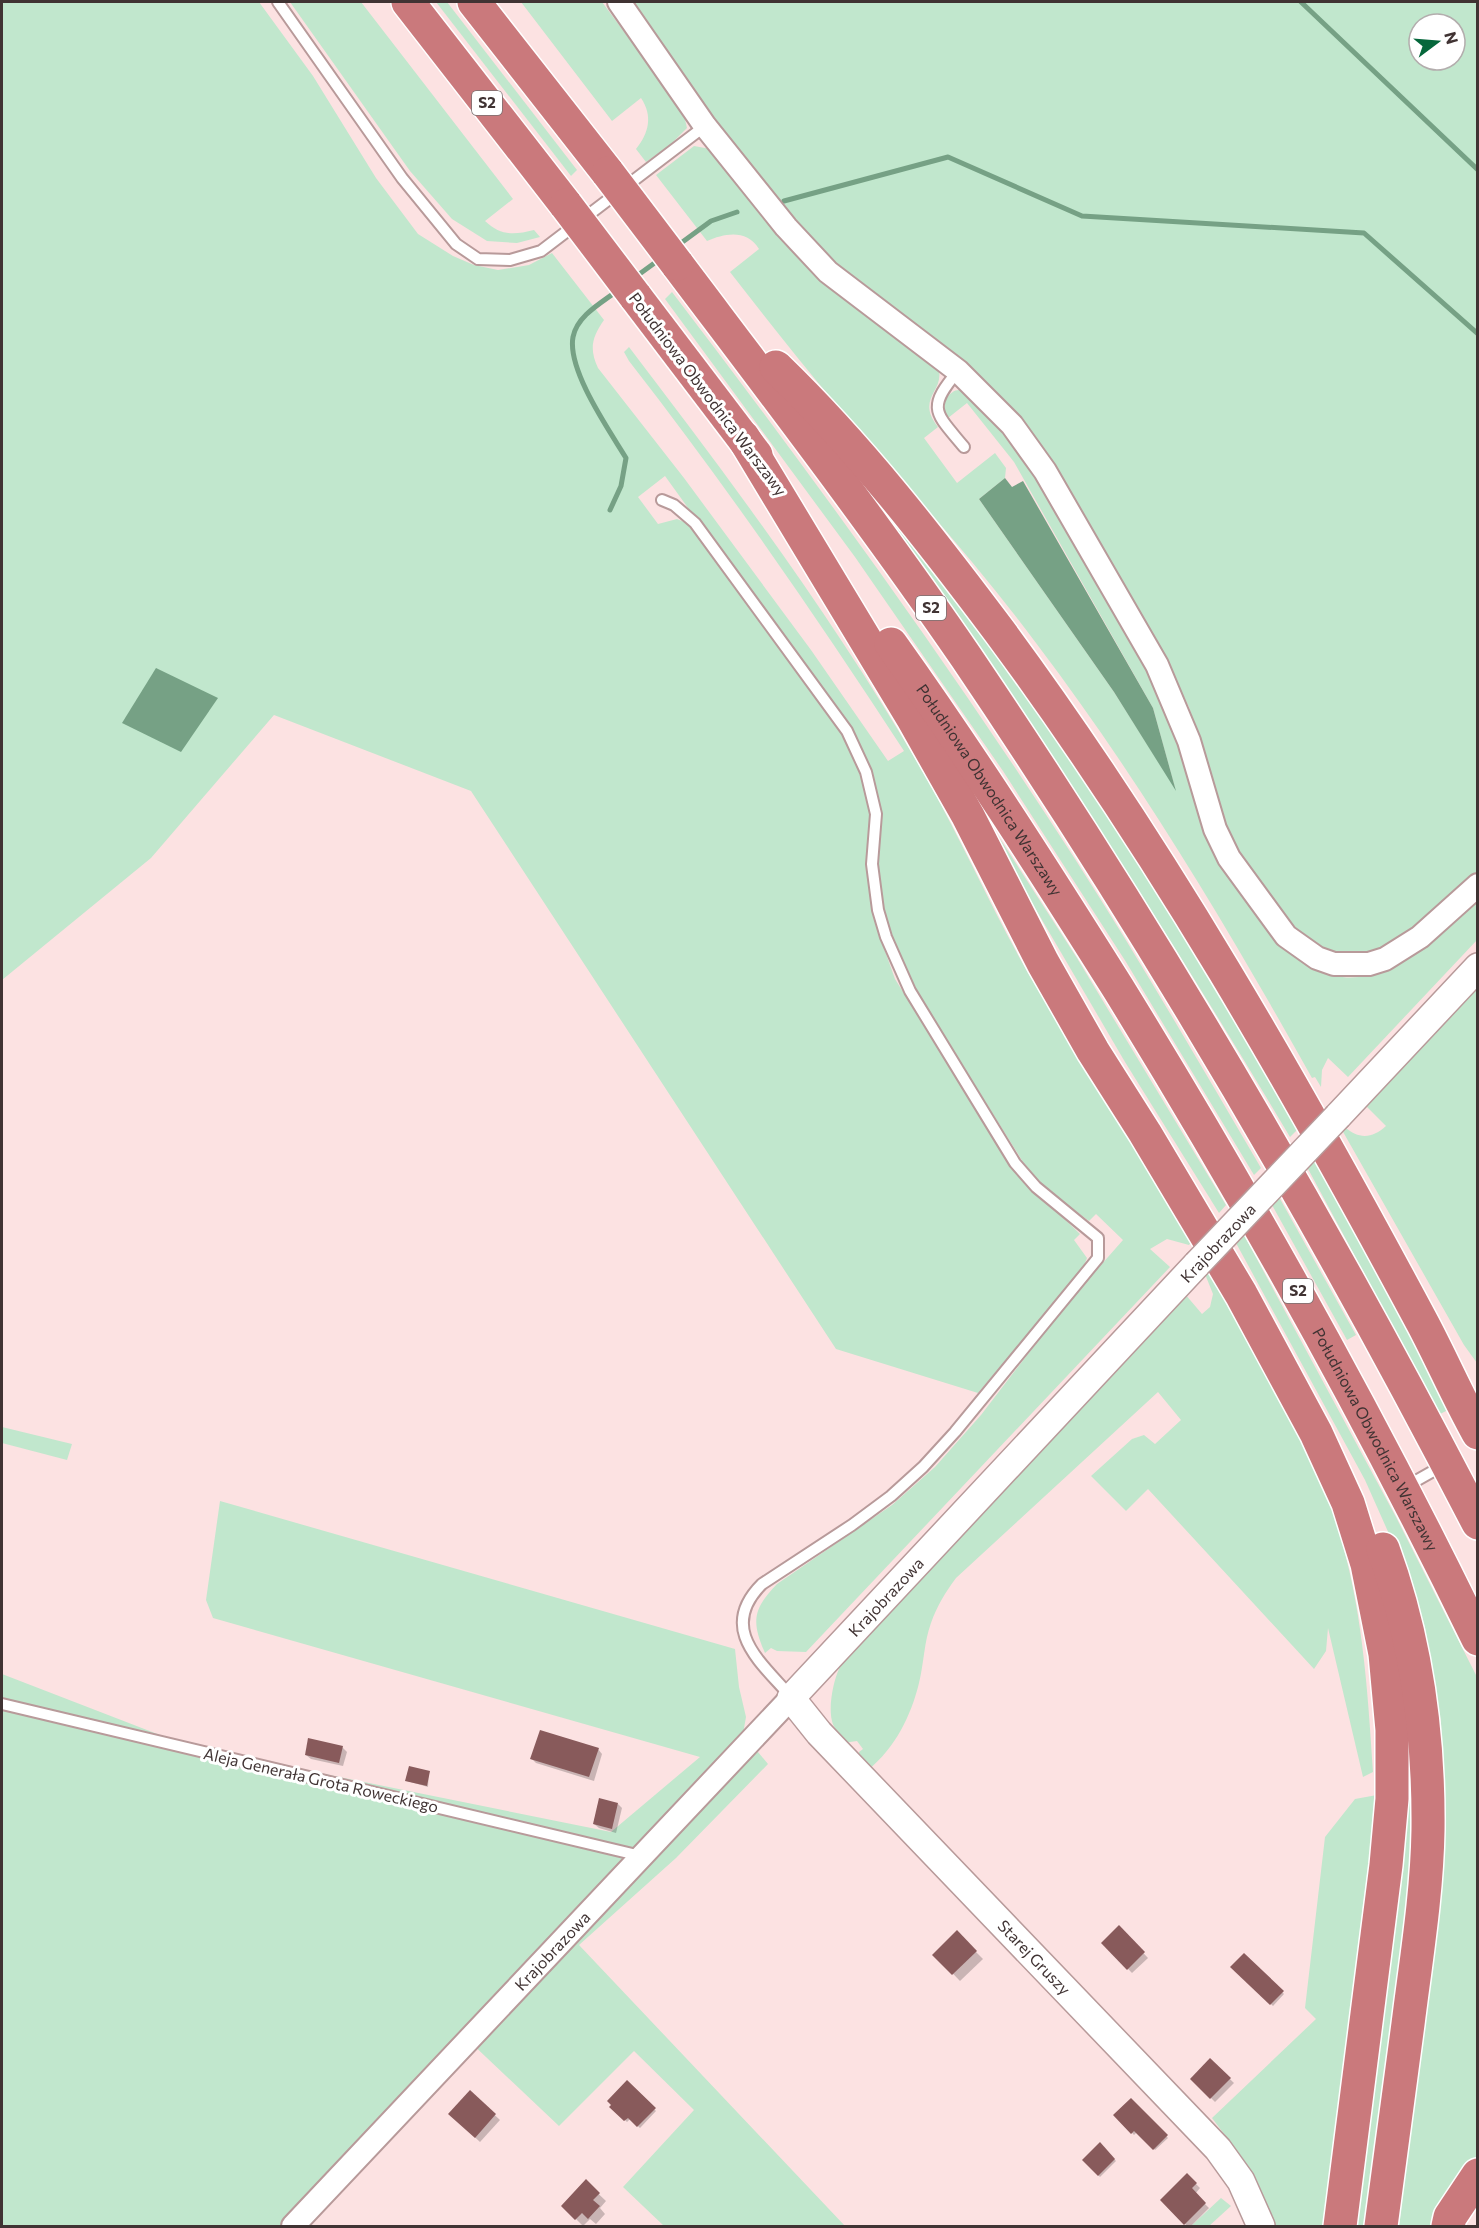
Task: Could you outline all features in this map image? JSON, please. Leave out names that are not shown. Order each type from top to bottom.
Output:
[{"type":"highway","name":"Południowa Obwodnica Warszawy","points":[[408,2],[743,437],[920,685],[1060,894],[1271,1244],[1402,1488],[1478,1639]]},
{"type":"highway","name":"S2","points":[[474,2],[701,295],[914,583],[1094,852],[1298,1191],[1478,1523]]},
{"type":"highway","points":[[701,295],[803,394],[924,533],[1083,747],[1210,945],[1424,1326],[1478,1433]]},
{"type":"highway","points":[[743,437],[934,756],[968,816],[1042,963],[1241,1294],[1309,1398],[1363,1502],[1384,1552],[1401,1605],[1421,1703],[1426,1760],[1428,1831],[1418,1947],[1382,2226]]},
{"type":"highway","points":[[1241,1294],[1316,1433],[1347,1503],[1367,1564],[1386,1654],[1392,1730],[1392,1799],[1386,1865],[1340,2226]]},
{"type":"highway","points":[[1424,1326],[1478,1398]]},
{"type":"highway","points":[[1448,2226],[1455,2210],[1478,2175]]},
{"type":"street","points":[[618,2],[705,126],[786,227],[828,272],[958,371],[1011,425],[1051,481],[1157,665],[1175,704],[1212,820],[1229,858],[1286,936],[1317,958],[1334,964],[1370,964],[1385,959],[1420,938],[1478,885]]},
{"type":"street","name":"Krajobrazowa","points":[[293,2226],[1478,967]]},
{"type":"street","name":"Starej Gruszy","points":[[791,1698],[819,1733],[1197,2125],[1240,2181],[1261,2226]]},
{"type":"lane","points":[[278,2],[402,178],[456,244],[478,259],[510,260],[541,251],[705,126]]},
{"type":"lane","points":[[958,371],[936,400],[937,411],[964,447]]},
{"type":"lane","points":[[662,500],[674,505],[695,523],[847,731],[866,772],[876,814],[872,864],[878,910],[886,937],[910,991],[1015,1162],[1036,1187],[1098,1239],[1098,1258],[955,1432],[923,1467],[891,1496],[852,1525],[762,1584],[752,1594],[744,1608],[743,1636],[752,1652],[791,1698]]},
{"type":"lane","points":[[1402,1488],[1447,1464]]},
{"type":"lane","name":"Aleja Generała Grota Roweckiego","points":[[2,1704],[641,1856]]},
{"type":"shaded area","points":[[2,2],[259,2],[313,76],[376,178],[418,234],[453,256],[474,265],[498,270],[529,265],[552,253],[604,320],[593,343],[593,355],[598,368],[684,478],[811,650],[888,761],[904,751],[771,553],[629,361],[624,352],[629,347],[786,559],[859,668],[928,781],[1031,978],[1192,1241],[1189,1245],[1167,1239],[1150,1249],[1170,1267],[806,1652],[777,1651],[771,1648],[765,1653],[756,1624],[759,1608],[769,1593],[777,1584],[892,1505],[935,1467],[981,1415],[1064,1307],[1123,1240],[1096,1214],[1089,1221],[1045,1188],[1023,1162],[905,974],[882,908],[877,865],[880,824],[878,799],[862,749],[665,476],[638,497],[658,524],[677,519],[691,525],[842,730],[861,772],[868,802],[871,829],[866,857],[870,893],[880,937],[895,979],[1014,1170],[1080,1234],[1074,1240],[1087,1258],[1083,1268],[978,1393],[836,1349],[471,791],[274,715],[151,858],[2,980]]},
{"type":"shaded area","points":[[290,2],[361,2],[513,199],[485,221],[502,232],[520,233],[534,230],[540,237],[517,243],[487,241],[452,219],[410,171]]},
{"type":"shaded area","points":[[436,2],[447,2],[577,170],[571,176]]},
{"type":"shaded area","points":[[521,2],[602,2],[683,111],[687,128],[670,145],[646,162],[636,149],[644,137],[648,124],[647,111],[641,98],[612,121]]},
{"type":"shaded area","points":[[629,2],[1477,2],[1477,874],[1427,922],[1373,953],[1338,955],[1320,949],[1301,936],[1281,914],[1233,841],[1220,814],[1210,771],[1189,707],[1153,636],[1053,470],[842,276],[739,157]]},
{"type":"shaded area","points":[[694,146],[716,150],[761,214],[796,255],[855,307],[939,371],[929,409],[938,427],[924,438],[957,483],[995,453],[1006,468],[1005,478],[979,499],[1114,692],[1175,788],[1153,708],[1014,462],[967,403],[948,418],[944,409],[945,399],[956,390],[969,393],[1020,451],[1130,634],[1280,944],[1309,966],[1336,976],[1362,977],[1386,969],[1409,956],[1432,938],[1477,895],[1477,940],[1348,1077],[1328,1058],[1322,1070],[1321,1087],[1315,1077],[1312,1078],[1182,856],[1074,695],[988,582],[823,389],[730,272],[759,249],[748,238],[735,234],[707,241],[656,175]]},
{"type":"shaded area","points":[[672,292],[879,571],[1027,786],[1170,1012],[1261,1168],[1254,1175],[1126,962],[1003,771],[855,557],[665,299]]},
{"type":"shaded area","points":[[1005,478],[1012,487],[1023,481],[1153,708],[1176,791],[1114,692],[979,499]]},
{"type":"shaded area","points":[[882,500],[996,651],[1102,806],[1202,966],[1297,1130],[1290,1137],[1142,895],[987,658],[879,503]]},
{"type":"shaded area","points":[[156,668],[218,698],[181,752],[122,723]]},
{"type":"shaded area","points":[[986,817],[1077,958],[1226,1205],[1219,1213],[1125,1062],[983,819]]},
{"type":"shaded area","points":[[1477,983],[1477,1363],[1464,1345],[1342,1130],[1345,1127],[1355,1134],[1366,1136],[1386,1126],[1365,1105]]},
{"type":"shaded area","points":[[1315,1159],[1450,1409],[1440,1414],[1307,1167]]},
{"type":"shaded area","points":[[1279,1197],[1356,1335],[1347,1340],[1272,1205]]},
{"type":"shaded area","points":[[1244,1235],[1396,1517],[1477,1677],[1477,2156],[1450,2188],[1431,2226],[1399,2226],[1444,1836],[1441,1723],[1425,1628],[1414,1590],[1365,1480],[1236,1243]]},
{"type":"shaded area","points":[[1209,1270],[1300,1437],[1338,1528],[1355,1596],[1365,1666],[1373,1772],[1363,1777],[1328,1628],[1326,1651],[1314,1669],[1148,1489],[1126,1511],[1091,1476],[1132,1439],[1144,1435],[1155,1444],[1181,1420],[1158,1392],[956,1578],[931,1623],[919,1683],[901,1731],[886,1752],[868,1770],[859,1759],[859,1752],[863,1749],[857,1741],[843,1743],[830,1731],[835,1728],[832,1722],[831,1707],[839,1669],[835,1664],[1185,1294],[1202,1314],[1210,1307],[1213,1294],[1205,1274]]},
{"type":"shaded area","points":[[2,1427],[72,1444],[67,1460],[2,1443]]},
{"type":"shaded area","points":[[220,1501],[735,1649],[739,1687],[746,1717],[743,1734],[768,1764],[676,1858],[579,1945],[845,2226],[664,2226],[623,2187],[694,2110],[634,2051],[559,2126],[468,2040],[293,2226],[2,2226],[2,1674],[191,1747],[611,1832],[700,1757],[213,1618],[206,1600]]},
{"type":"shaded area","points":[[1411,1730],[1413,1863],[1369,2226],[1352,2226],[1405,1738]]},
{"type":"shaded area","points":[[1377,1795],[1323,2226],[1273,2226],[1246,2163],[1212,2118],[1316,2019],[1305,2008],[1325,1837],[1355,1799]]},
{"type":"shaded area","points":[[1221,2198],[1231,2206],[1209,2226],[1191,2226]]},
{"type":"building","points":[[540,1730],[599,1748],[589,1777],[530,1759]]},
{"type":"building","points":[[308,1738],[343,1746],[339,1763],[305,1755]]},
{"type":"building","points":[[409,1766],[430,1771],[427,1786],[405,1781]]},
{"type":"building","points":[[599,1798],[618,1803],[612,1829],[593,1824]]},
{"type":"building","points":[[1119,1925],[1145,1952],[1127,1970],[1101,1943]]},
{"type":"building","points":[[957,1930],[977,1951],[952,1975],[932,1955]]},
{"type":"building","points":[[1244,1953],[1284,1991],[1270,2005],[1230,1967]]},
{"type":"building","points":[[1210,2058],[1231,2078],[1210,2099],[1190,2079]]},
{"type":"building","points":[[627,2080],[656,2108],[637,2127],[628,2118],[624,2121],[609,2107],[611,2105],[607,2101]]},
{"type":"building","points":[[470,2090],[496,2114],[475,2138],[448,2114]]},
{"type":"building","points":[[1131,2098],[1168,2135],[1153,2150],[1134,2131],[1131,2134],[1113,2115]]},
{"type":"building","points":[[1100,2142],[1115,2159],[1098,2176],[1082,2160]]},
{"type":"building","points":[[1187,2173],[1197,2183],[1192,2188],[1206,2203],[1184,2225],[1160,2200]]},
{"type":"building","points":[[586,2179],[600,2193],[593,2200],[600,2206],[588,2219],[582,2213],[575,2220],[561,2206]]},
{"type":"waterway","points":[[1301,2],[1478,170]]},
{"type":"waterway","points":[[784,201],[948,157],[1082,216],[1364,233],[1478,334]]},
{"type":"waterway","points":[[677,246],[711,221],[737,212]]},
{"type":"waterway","points":[[634,278],[660,259]]},
{"type":"waterway","points":[[610,510],[621,486],[626,458],[600,416],[583,382],[576,366],[573,337],[575,329],[584,316],[617,291]]}]
